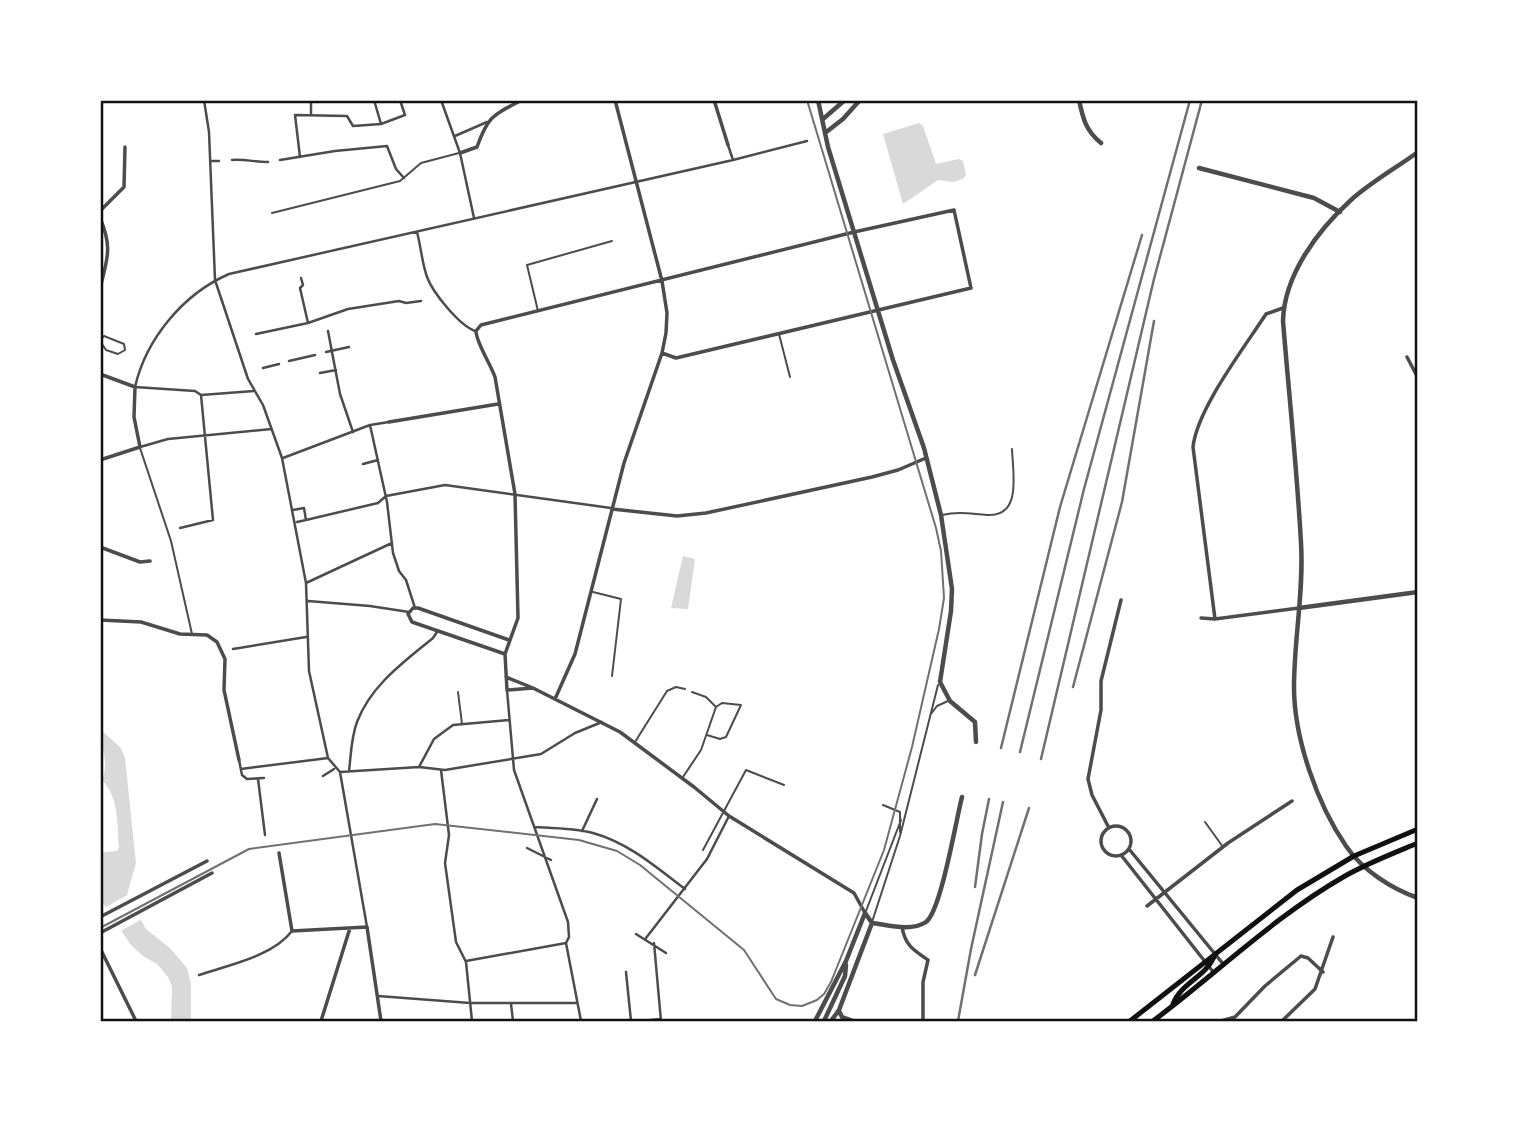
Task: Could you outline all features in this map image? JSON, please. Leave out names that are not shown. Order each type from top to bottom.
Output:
[{"type":"main road","points":[[1172,1007],[1177,994],[1215,954],[1297,890],[1354,856],[1418,829]]},
{"type":"main road","points":[[1153,1021],[1303,902],[1365,867],[1418,843]]},
{"type":"main road","points":[[1130,1021],[1207,964]]},
{"type":"street","points":[[204,100],[210,161],[215,280],[247,375],[263,405],[282,458],[306,583],[309,670],[328,758],[340,772],[381,1021]]},
{"type":"street","points":[[311,100],[311,116]]},
{"type":"street","points":[[374,100],[381,124]]},
{"type":"street","points":[[300,157],[295,115],[347,117],[353,126],[381,124],[405,115],[400,100]]},
{"type":"street","points":[[441,100],[461,154],[474,219]]},
{"type":"street","points":[[455,136],[487,122],[522,100]]},
{"type":"street","points":[[555,699],[575,654],[624,463],[662,353],[667,313],[638,181],[615,100]]},
{"type":"street","points":[[714,100],[733,160]]},
{"type":"street","points":[[818,100],[854,232],[926,458],[941,515],[952,589],[940,682],[950,701],[975,722],[976,742]]},
{"type":"street","points":[[823,122],[845,100]]},
{"type":"street","points":[[825,133],[860,100]]},
{"type":"street","points":[[1079,100],[1084,124],[1091,135],[1101,143]]},
{"type":"street","points":[[461,154],[477,147],[487,122]]},
{"type":"street","points":[[140,447],[134,417],[135,387],[143,359],[161,331],[191,299],[215,280],[229,274],[807,141]]},
{"type":"street","points":[[280,160],[387,146],[396,169],[404,178]]},
{"type":"street","points":[[100,211],[124,187],[125,147]]},
{"type":"street","points":[[1418,152],[1352,198],[1326,226],[1300,263],[1283,308],[1301,543],[1294,684],[1295,716],[1302,746],[1323,803],[1346,847],[1365,867],[1398,890],[1418,898]]},
{"type":"street","points":[[232,160],[268,162]]},
{"type":"street","points":[[210,161],[219,161]]},
{"type":"street","points":[[1199,168],[1314,198],[1340,212]]},
{"type":"street","points":[[581,1021],[566,943],[569,937],[568,922],[514,770],[505,654],[518,618],[515,494],[490,362],[476,338],[476,331],[481,326],[538,311],[954,209],[971,288],[676,358],[662,353]]},
{"type":"street","points":[[100,218],[107,235],[109,252],[100,289]]},
{"type":"street","points":[[418,232],[428,278],[439,298],[465,328],[476,331]]},
{"type":"street","points":[[298,258],[299,265]]},
{"type":"street","points":[[301,278],[303,285],[300,288],[308,323]]},
{"type":"street","points":[[256,334],[308,323],[365,306],[421,301]]},
{"type":"street","points":[[1215,619],[1195,457],[1195,433],[1202,415],[1266,314],[1283,308]]},
{"type":"street","points":[[325,318],[327,324]]},
{"type":"street","points":[[328,331],[340,394],[353,432]]},
{"type":"street","points":[[236,341],[242,338]]},
{"type":"street","points":[[326,352],[349,347]]},
{"type":"street","points":[[289,361],[315,355]]},
{"type":"street","points":[[1407,357],[1418,379]]},
{"type":"street","points":[[263,369],[279,364]]},
{"type":"street","points":[[320,373],[336,370]]},
{"type":"street","points":[[247,375],[253,372]]},
{"type":"street","points":[[100,374],[135,387],[195,391],[201,395],[254,391]]},
{"type":"street","points":[[180,528],[213,520],[201,395]]},
{"type":"street","points":[[282,458],[370,425],[498,404]]},
{"type":"street","points":[[370,425],[386,496],[393,553],[415,608]]},
{"type":"street","points":[[100,460],[168,439],[272,429]]},
{"type":"street","points":[[296,522],[378,503],[386,496],[445,485],[677,516],[706,513],[873,477],[926,458]]},
{"type":"street","points":[[363,464],[378,461]]},
{"type":"street","points":[[293,510],[304,508],[306,520]]},
{"type":"street","points":[[306,583],[393,543]]},
{"type":"street","points":[[100,547],[139,562],[150,561]]},
{"type":"street","points":[[1201,618],[1215,619],[1418,592]]},
{"type":"street","points":[[1109,828],[1087,779],[1101,710],[1101,681],[1121,600]]},
{"type":"street","points":[[308,601],[409,612],[415,608]]},
{"type":"street","points":[[415,608],[509,640]]},
{"type":"street","points":[[409,612],[410,621],[505,654]]},
{"type":"street","points":[[100,620],[141,622],[173,632],[207,635],[222,648],[226,663],[223,675],[225,690],[242,775],[247,779],[264,778]]},
{"type":"street","points":[[349,771],[354,733],[365,706],[387,677],[433,638],[437,631]]},
{"type":"street","points":[[233,649],[306,637]]},
{"type":"street","points":[[506,677],[602,722],[635,743],[729,816],[854,893],[872,923],[902,927],[926,922],[935,908],[962,797]]},
{"type":"street","points":[[507,690],[533,688]]},
{"type":"street","points":[[419,767],[434,739],[453,725],[509,720]]},
{"type":"street","points":[[340,772],[419,767],[446,770],[541,754],[575,733],[602,722]]},
{"type":"street","points":[[241,769],[328,758]]},
{"type":"street","points":[[323,776],[335,768]]},
{"type":"street","points":[[440,770],[448,831],[445,863],[456,942],[466,961],[472,1021]]},
{"type":"street","points":[[258,779],[265,835]]},
{"type":"street","points":[[582,831],[597,799]]},
{"type":"street","points":[[1147,906],[1223,847],[1292,801]]},
{"type":"street","points":[[646,938],[707,859],[729,816]]},
{"type":"street","points":[[534,827],[582,831],[608,838],[624,846],[685,890]]},
{"type":"street","points":[[1122,827],[1129,832],[1129,849],[1121,855],[1112,855],[1102,847],[1102,837],[1109,828],[1122,827]]},
{"type":"street","points":[[527,848],[551,860]]},
{"type":"street","points":[[1129,849],[1224,965]]},
{"type":"street","points":[[198,975],[263,952],[287,939],[292,931],[279,853]]},
{"type":"street","points":[[1121,855],[1214,973]]},
{"type":"street","points":[[100,917],[207,861]]},
{"type":"street","points":[[100,933],[212,873]]},
{"type":"street","points":[[815,1021],[846,961],[865,913]]},
{"type":"street","points":[[831,1021],[839,1010],[872,923]]},
{"type":"street","points":[[292,931],[367,927]]},
{"type":"street","points":[[902,927],[904,940],[910,948],[928,960],[923,982],[923,1021]]},
{"type":"street","points":[[321,1021],[351,928]]},
{"type":"street","points":[[636,934],[667,953]]},
{"type":"street","points":[[1282,1021],[1315,989],[1333,937]]},
{"type":"street","points":[[466,961],[566,943]]},
{"type":"street","points":[[640,1021],[661,1020],[654,943]]},
{"type":"street","points":[[100,948],[136,1021]]},
{"type":"street","points":[[1221,1021],[1235,1017],[1265,986],[1301,956],[1308,958],[1323,972]]},
{"type":"street","points":[[824,1021],[845,976],[846,961]]},
{"type":"street","points":[[626,972],[631,1021]]},
{"type":"street","points":[[378,996],[470,1003],[576,1003]]},
{"type":"street","points":[[511,1003],[513,1021]]},
{"type":"street","points":[[839,1010],[842,1017],[853,1021]]},
{"type":"lane","points":[[272,213],[400,181],[421,163],[461,154]]},
{"type":"lane","points":[[538,311],[527,265],[612,242]]},
{"type":"lane","points":[[779,333],[790,377]]},
{"type":"lane","points":[[104,336],[121,341],[125,349],[120,354],[115,354],[106,350],[100,340],[104,336]]},
{"type":"lane","points":[[140,447],[172,541],[192,634]]},
{"type":"lane","points":[[941,515],[961,512],[1001,514],[1008,510],[1011,503],[1012,449]]},
{"type":"lane","points":[[592,592],[621,599],[612,676]]},
{"type":"lane","points":[[872,923],[900,836],[935,691],[940,682]]},
{"type":"lane","points":[[635,743],[667,691],[676,687],[685,689]]},
{"type":"lane","points":[[458,692],[462,725]]},
{"type":"lane","points":[[692,692],[706,697],[716,707]]},
{"type":"lane","points":[[930,715],[937,706],[950,701]]},
{"type":"lane","points":[[682,778],[701,750],[716,707],[722,703],[741,705],[726,737],[707,734]]},
{"type":"lane","points":[[703,850],[746,769],[784,785]]},
{"type":"lane","points":[[883,805],[897,809],[900,813],[900,836]]},
{"type":"lane","points":[[865,913],[901,820]]},
{"type":"lane","points":[[1205,822],[1223,847]]},
{"type":"shaded area","points":[[919,123],[923,126],[936,164],[959,159],[963,161],[966,175],[953,182],[938,180],[903,204],[883,134]]},
{"type":"shaded area","points":[[683,556],[695,559],[688,609],[671,608]]},
{"type":"shaded area","points":[[100,729],[121,748],[125,758],[136,863],[127,895],[146,929],[170,948],[187,968],[191,984],[191,1021],[171,1021],[172,987],[168,977],[157,964],[131,945],[100,899],[100,855],[117,851],[119,847],[112,794],[102,780],[105,760]]},
{"type":"pier","points":[[131,893],[144,918],[117,933],[104,908]]},
{"type":"tram line","points":[[100,928],[249,849],[435,824],[579,840],[617,851],[640,865],[744,950],[776,999],[790,1005],[802,1006],[824,994],[884,850],[912,747],[944,598],[941,551],[936,528],[807,100]]},
{"type":"railway","points":[[1020,752],[1084,489],[1190,100]]},
{"type":"railway","points":[[1041,759],[1154,279],[1202,100]]},
{"type":"railway","points":[[1001,748],[1060,507],[1142,235]]},
{"type":"railway","points":[[1073,687],[1122,502],[1154,321]]},
{"type":"railway","points":[[975,887],[989,799]]},
{"type":"railway","points":[[958,1021],[1003,802]]},
{"type":"railway","points":[[975,975],[1029,808]]}]
